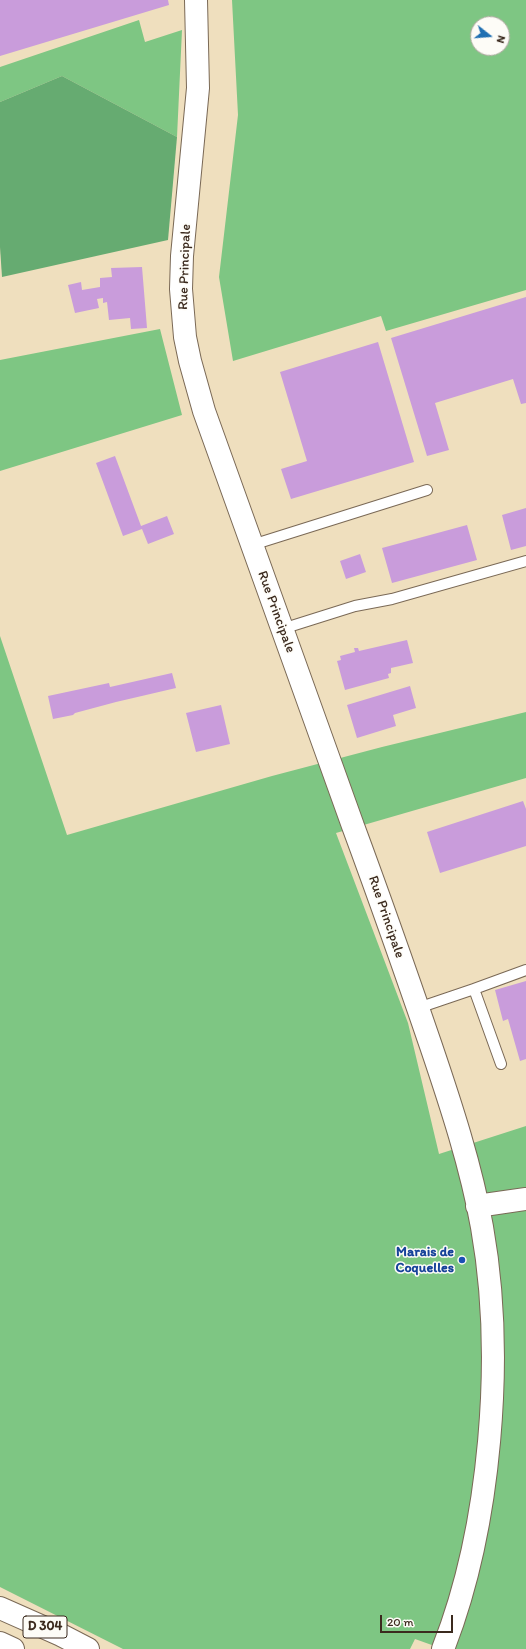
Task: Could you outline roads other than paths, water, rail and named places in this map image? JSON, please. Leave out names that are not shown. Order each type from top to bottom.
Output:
[{"type":"street","name":"Rue Principale","points":[[196,0],[198,88],[182,256],[182,312],[195,382],[282,630],[418,1008],[447,1096],[477,1206],[485,1245],[492,1338],[490,1425],[486,1466],[474,1538],[465,1580],[445,1646]]},
{"type":"street","points":[[477,1206],[526,1199]]},
{"type":"street","name":"D 304","points":[[0,1608],[61,1634],[88,1649]]},
{"type":"street","name":"D 304","points":[[0,1643],[12,1649]]},
{"type":"lane","points":[[252,545],[427,490]]},
{"type":"lane","points":[[282,630],[355,606],[392,599],[526,560]]},
{"type":"lane","points":[[418,1008],[526,970]]},
{"type":"lane","points":[[474,989],[501,1064]]},
{"type":"place","name":"Marais de Coquelles","points":[[462,1260]]}]
